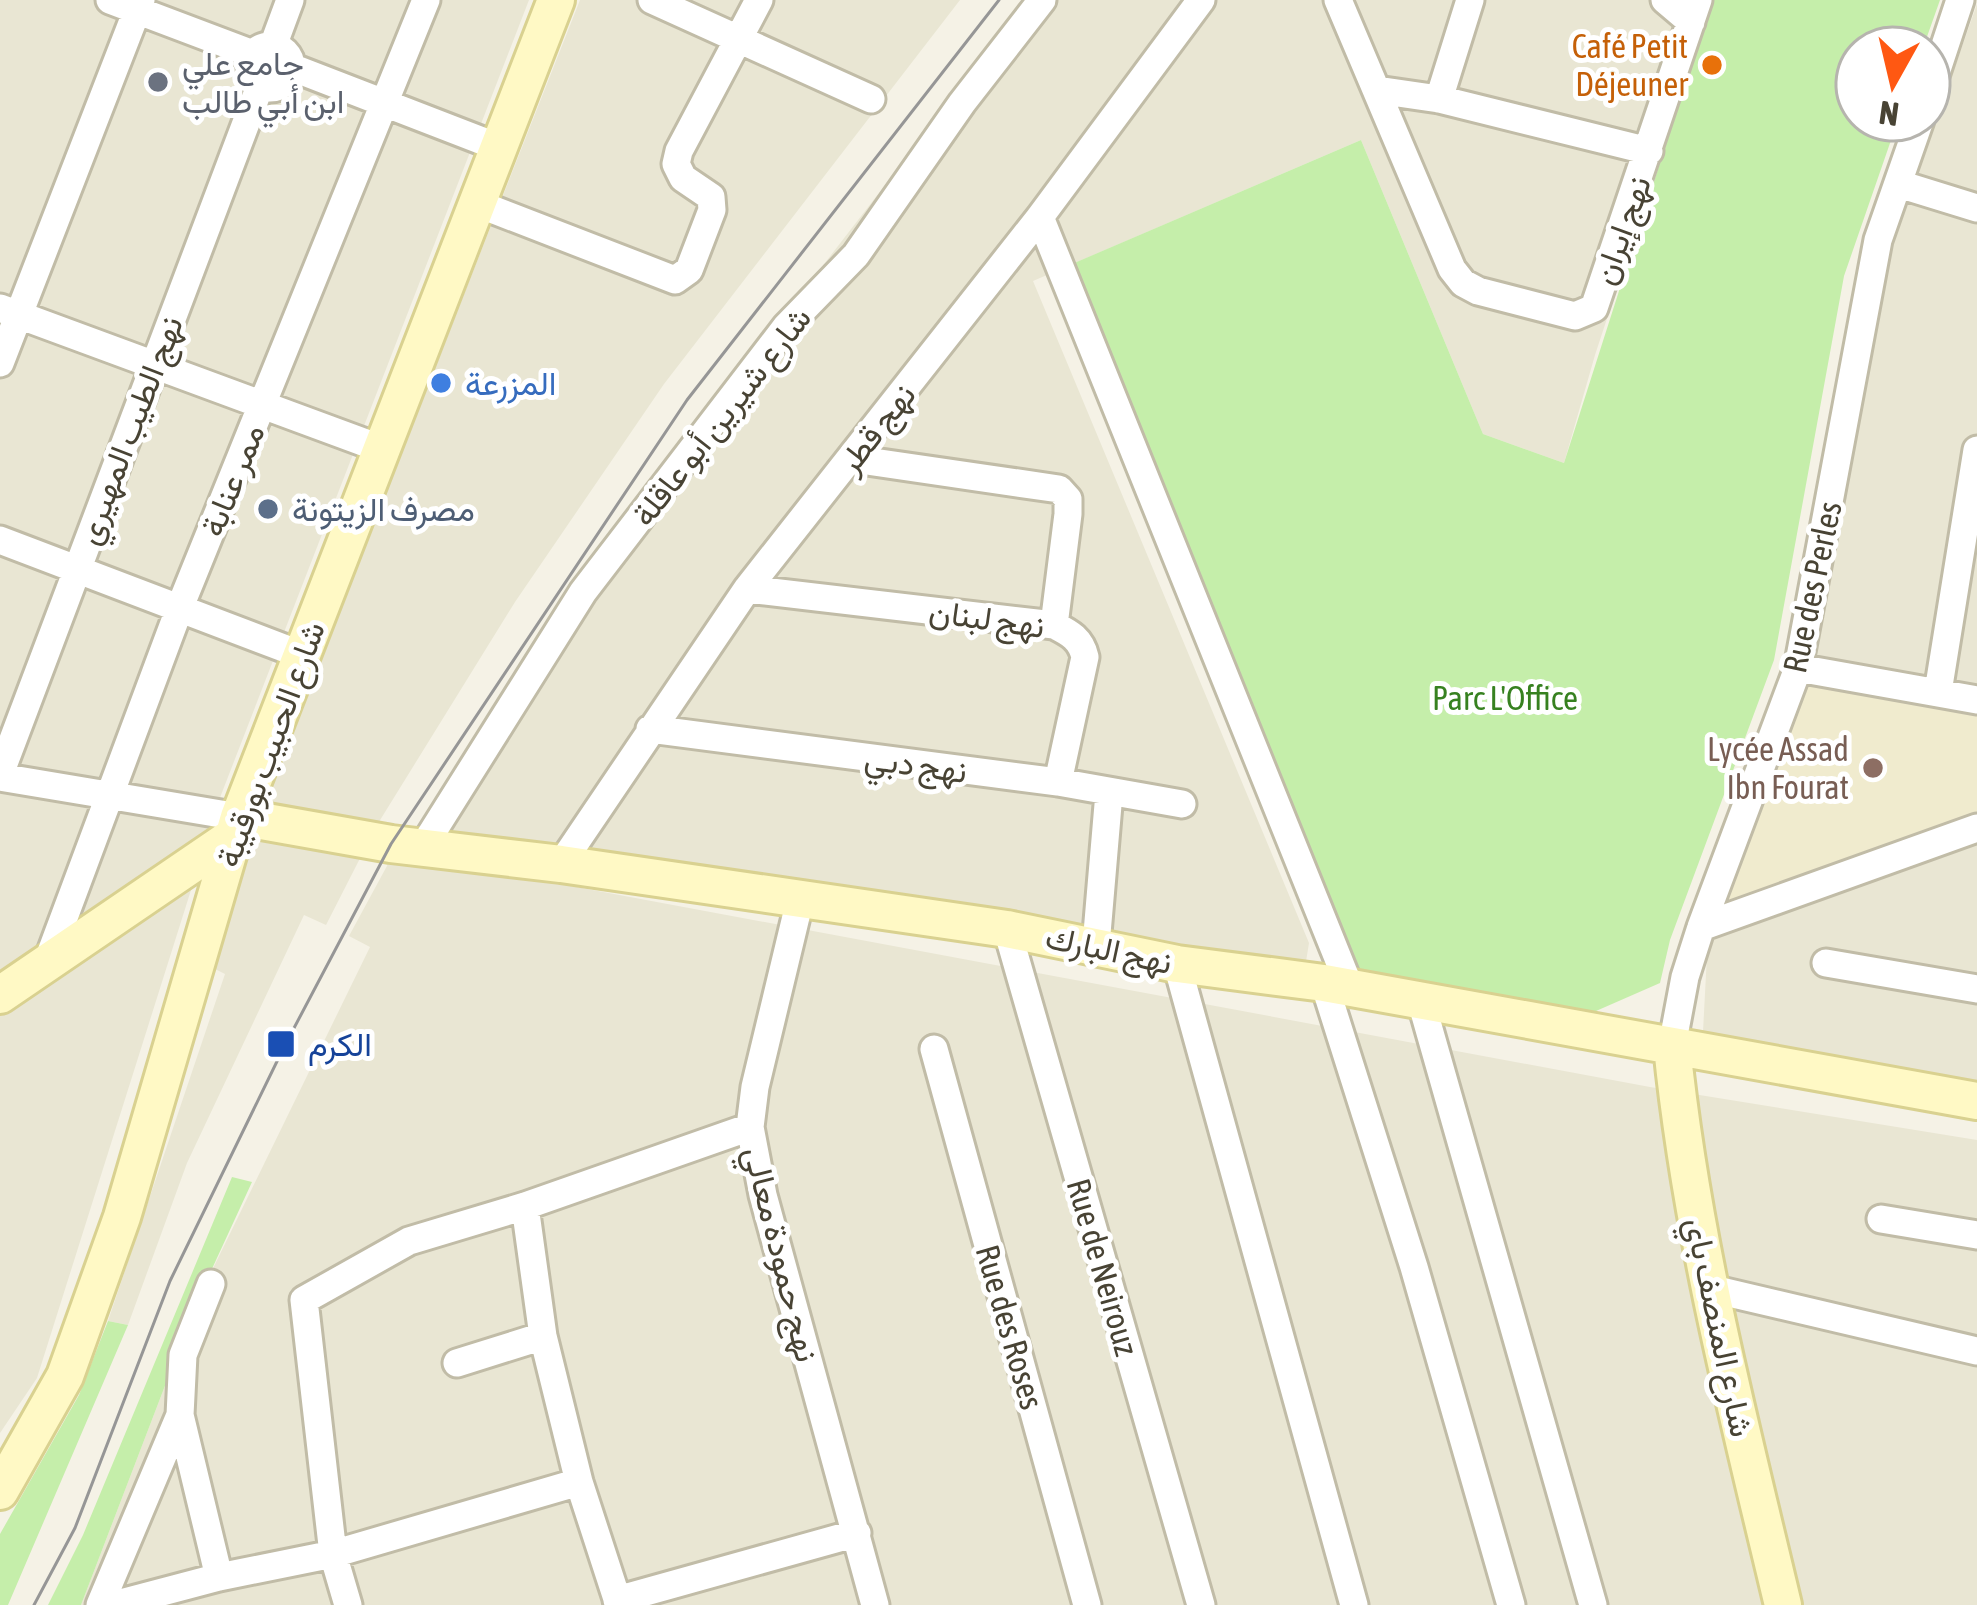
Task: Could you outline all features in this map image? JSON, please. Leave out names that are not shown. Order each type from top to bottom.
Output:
[{"type":"street","points":[[110,0],[139,5],[498,147]]},
{"type":"street","points":[[272,56],[290,0]]},
{"type":"street","name":"ممر عنابة","points":[[47,963],[180,608],[426,0]]},
{"type":"street","name":"شارع الحبيب بورقيبة","points":[[0,1490],[65,1376],[115,1237],[236,827],[556,0]]},
{"type":"street","points":[[652,0],[871,99]]},
{"type":"street","points":[[476,202],[675,280],[682,277],[712,210],[711,197],[683,178],[676,164],[679,152],[759,0]]},
{"type":"street","name":"شارع شيرين أبو عاقلة","points":[[423,848],[583,592],[786,327],[856,255],[962,103],[1042,0]]},
{"type":"street","name":"نهج قطر","points":[[561,864],[747,589],[1040,217],[1201,0]]},
{"type":"street","name":"نهج إيران","points":[[1338,0],[1462,283],[1575,316],[1594,308],[1694,11]]},
{"type":"street","points":[[1439,100],[1470,0]]},
{"type":"street","points":[[1665,0],[1694,11]]},
{"type":"street","points":[[0,363],[9,311],[139,5]]},
{"type":"street","name":"نهج الطيب المهيري","points":[[0,776],[260,86],[280,85],[272,56]]},
{"type":"street","points":[[1377,90],[1439,100],[1649,152]]},
{"type":"street","name":"Rue des Perles","points":[[1672,1046],[1701,926],[1798,668],[1881,228],[1912,144]]},
{"type":"street","points":[[1899,184],[1977,208]]},
{"type":"street","points":[[1040,217],[1337,986],[1511,1605]]},
{"type":"street","points":[[9,311],[382,449]]},
{"type":"street","points":[[1938,692],[1977,450]]},
{"type":"street","points":[[853,459],[1059,490],[1068,499],[1068,514],[1054,625]]},
{"type":"street","points":[[0,540],[302,655]]},
{"type":"street","name":"نهج لبنان","points":[[747,589],[1054,625],[1077,640],[1085,657],[1058,782]]},
{"type":"street","points":[[1798,668],[1977,700]]},
{"type":"street","name":"نهج دبي","points":[[650,728],[1058,782],[1182,804]]},
{"type":"street","points":[[0,776],[112,796],[236,827]]},
{"type":"street","points":[[1096,945],[1109,793]]},
{"type":"street","points":[[0,995],[236,827]]},
{"type":"street","name":"نهج البارك","points":[[236,827],[561,864],[1007,929],[1177,964],[1337,986],[1977,1101]]},
{"type":"street","points":[[1701,926],[1977,828]]},
{"type":"street","name":"نهج حمودة معالي","points":[[800,900],[750,1126],[763,1195],[875,1605]]},
{"type":"street","name":"Rue de Neirouz","points":[[1007,929],[1201,1605]]},
{"type":"street","points":[[1826,963],[1977,989]]},
{"type":"street","points":[[1177,964],[1354,1605]]},
{"type":"street","points":[[1421,1001],[1593,1605]]},
{"type":"street","name":"شارع المنصف باي","points":[[1672,1046],[1682,1141],[1708,1288],[1783,1605]]},
{"type":"street","name":"Rue des Roses","points":[[934,1049],[1088,1605]]},
{"type":"street","points":[[348,1605],[333,1554],[304,1300],[409,1241],[524,1207],[750,1126]]},
{"type":"street","points":[[524,1207],[544,1336],[579,1482],[618,1603],[856,1533]]},
{"type":"street","points":[[1881,1219],[1977,1235]]},
{"type":"street","points":[[211,1284],[183,1355],[180,1415],[219,1577]]},
{"type":"street","points":[[1708,1288],[1977,1351]]},
{"type":"street","points":[[458,1363],[544,1336]]},
{"type":"street","points":[[100,1605],[180,1415]]},
{"type":"street","points":[[113,1605],[333,1554],[579,1482]]},
{"type":"shaded area","points":[[0,0],[529,0],[221,795],[37,1378],[0,1433]]},
{"type":"shaded area","points":[[580,0],[960,0],[664,384],[515,602],[377,825],[326,925],[304,915],[187,1163],[128,1325],[108,1321],[225,974],[209,966],[249,840]]},
{"type":"shaded area","points":[[1028,0],[1712,0],[1564,463],[1483,434],[1361,140],[1033,281],[1309,943],[1304,974],[423,828],[709,413]]},
{"type":"shaded area","points":[[1977,4],[1977,1104],[1702,1051],[1707,955],[1798,682],[1878,286],[1928,144],[1953,144],[1953,72]]},
{"type":"shaded area","name":"Lycée Assad Ibn Fourat","points":[[1798,682],[1977,714],[1977,821],[1720,916]]},
{"type":"shaded area","points":[[394,853],[1650,1087],[1977,1140],[1977,1605],[81,1605],[199,1297],[370,947],[349,936]]},
{"type":"green space","name":"Parc L'Office","points":[[1712,0],[1940,0],[1932,24],[1833,24],[1833,144],[1890,144],[1844,276],[1774,660],[1670,940],[1660,983],[1580,1018],[1360,978],[1065,267],[1361,140],[1483,434],[1564,463]]},
{"type":"green space","points":[[232,1177],[252,1182],[199,1297],[81,1605],[48,1605],[83,1535]]},
{"type":"green space","points":[[108,1321],[128,1325],[8,1605],[0,1605],[0,1534],[79,1395]]},
{"type":"tram line","points":[[34,1605],[75,1528],[170,1281],[284,1047],[391,844],[687,400],[999,0]]},
{"type":"place","name":"Café Petit Déjeuner","points":[[1712,65]]},
{"type":"place","name":"جامع علي ابن أبي طالب","points":[[158,82]]},
{"type":"place","name":"المزرعة","points":[[441,383]]},
{"type":"place","name":"مصرف الزيتونة","points":[[268,509]]},
{"type":"place","name":"Lycée Assad Ibn Fourat","points":[[1873,768]]},
{"type":"place","name":"الكرم","points":[[281,1044]]}]
